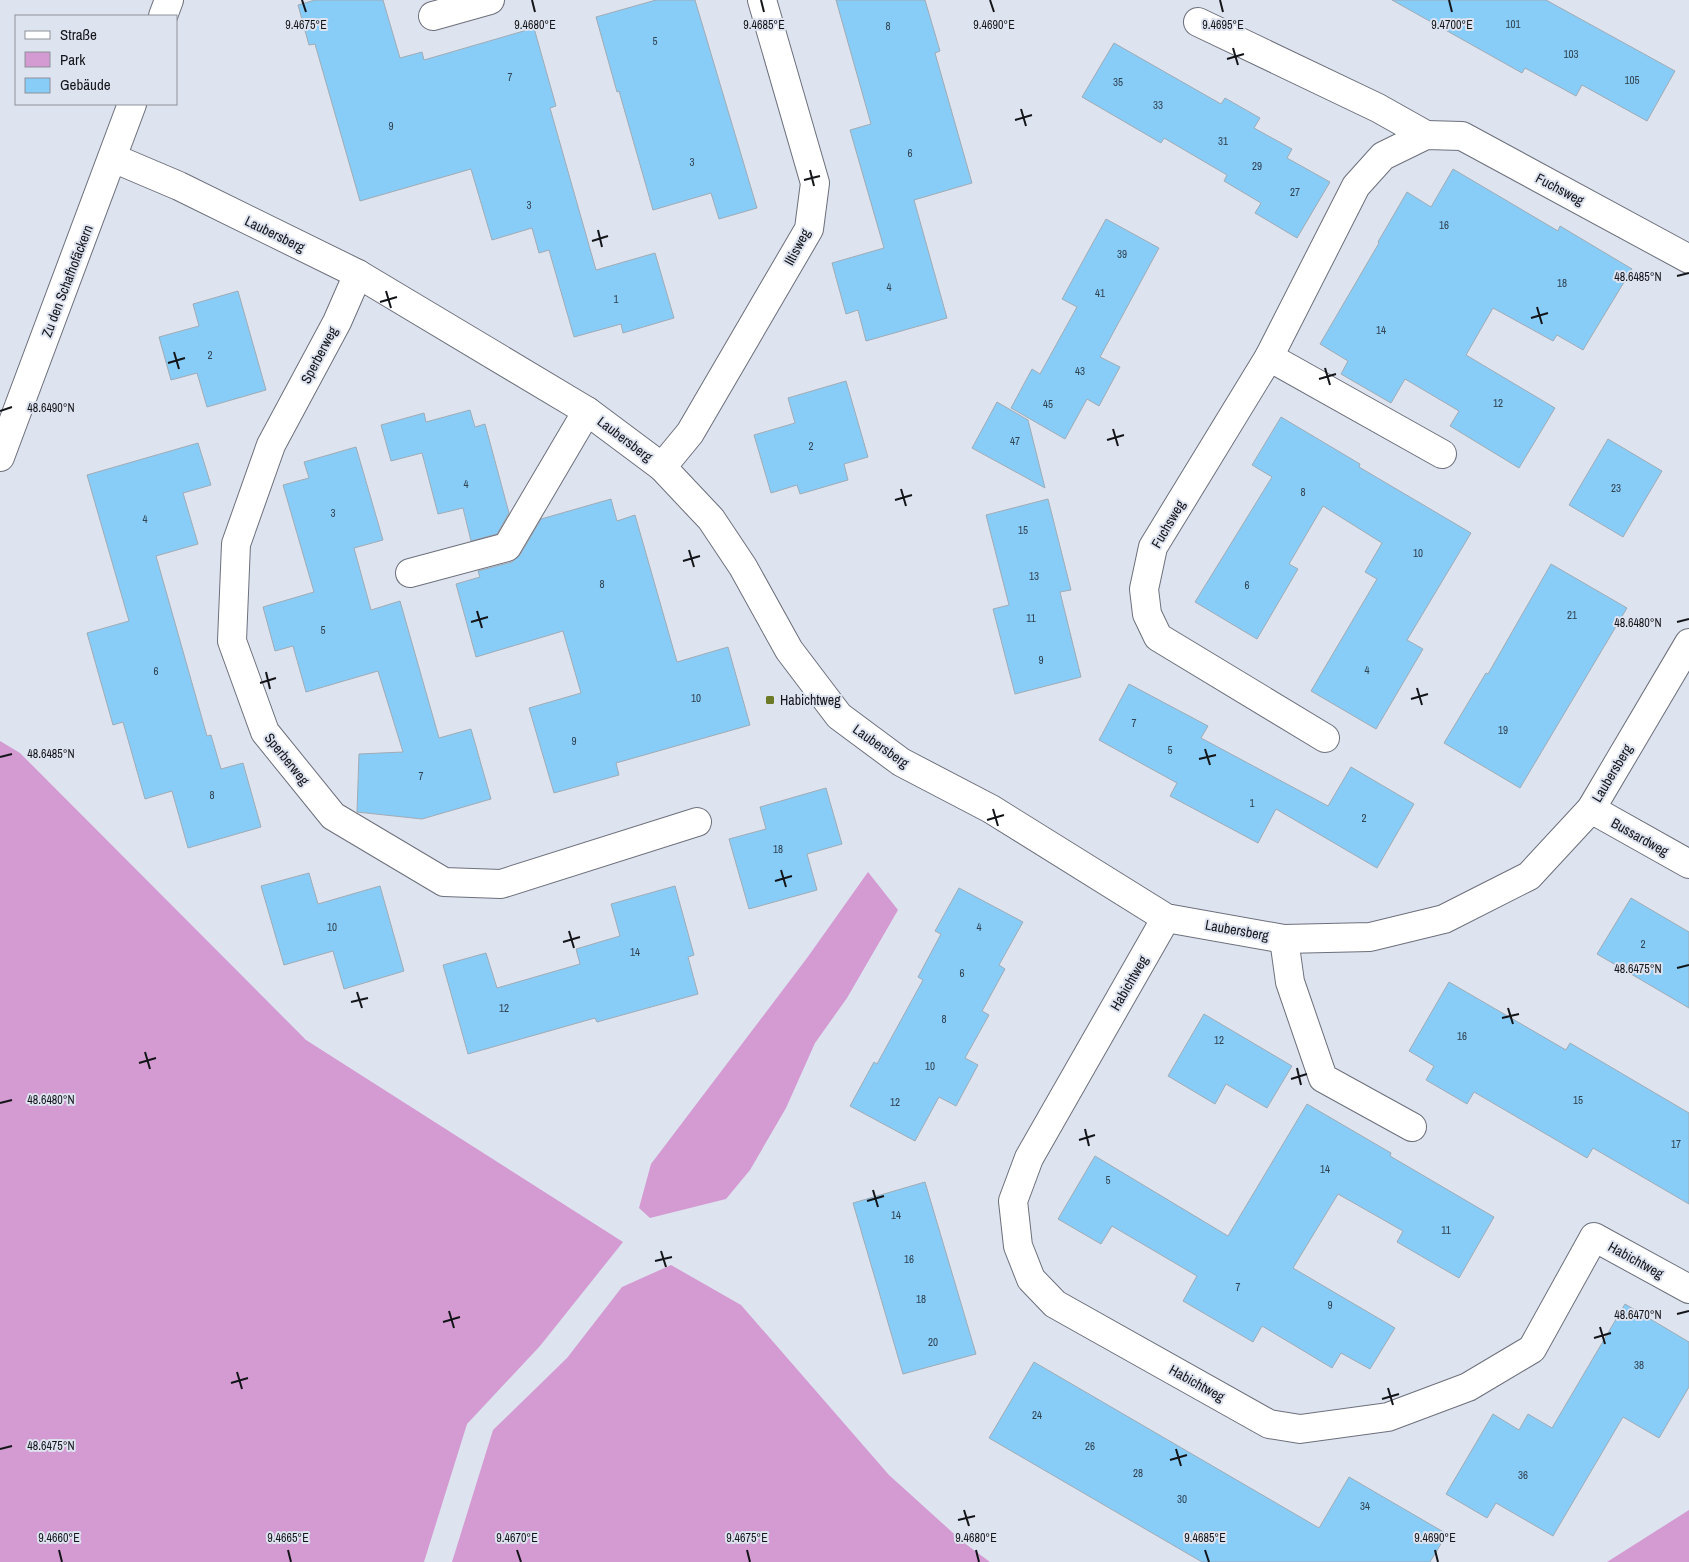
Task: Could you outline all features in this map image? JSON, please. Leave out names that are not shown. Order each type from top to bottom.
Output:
[{"type":"street","points":[[163,15],[168,0]]},
{"type":"street","points":[[433,16],[490,0]]},
{"type":"street","name":"Iltisweg","points":[[662,467],[690,433],[809,229],[815,183],[762,0]]},
{"type":"street","name":"Fuchsweg","points":[[1198,22],[1378,108],[1426,135]]},
{"type":"street","name":"Zu den Schafhofäckern","points":[[0,457],[132,105]]},
{"type":"street","name":"Fuchsweg","points":[[1325,738],[1158,637],[1147,614],[1144,589],[1153,547],[1269,357],[1356,186],[1383,156],[1426,135],[1462,136],[1689,259]]},
{"type":"street","name":"Laubersberg","points":[[113,158],[179,186],[358,274],[587,411],[662,467],[710,519],[743,567],[789,650],[839,716],[901,762],[991,809],[1166,918],[1284,938],[1370,937],[1444,919],[1528,876],[1590,809],[1689,643]]},
{"type":"street","name":"Sperberweg","points":[[358,274],[337,322],[271,445],[236,544],[232,641],[264,732],[333,816],[444,882],[501,884],[697,822]]},
{"type":"street","points":[[1269,357],[1442,454]]},
{"type":"street","name":"Laubersberg","points":[[410,573],[507,547],[587,411]]},
{"type":"street","name":"Bussardweg","points":[[1590,809],[1689,864]]},
{"type":"street","name":"Habichtweg","points":[[1166,918],[1029,1158],[1013,1201],[1018,1246],[1031,1279],[1055,1304],[1269,1424],[1300,1429],[1388,1417],[1468,1387],[1532,1349],[1594,1236],[1689,1289]]},
{"type":"street","name":"Laubersberg","points":[[1284,938],[1290,982],[1323,1078],[1412,1127]]},
{"type":"green space","points":[[0,741],[20,753],[306,1040],[623,1242],[540,1346],[467,1424],[424,1562],[0,1562]]},
{"type":"green space","points":[[868,872],[898,910],[847,998],[815,1043],[786,1108],[750,1170],[726,1199],[650,1218],[639,1208],[651,1164],[807,958]]},
{"type":"green space","points":[[671,1265],[741,1305],[889,1475],[963,1542],[990,1562],[452,1562],[493,1430],[567,1358],[622,1287]]},
{"type":"green space","points":[[1689,1510],[1689,1562],[1607,1562]]},
{"type":"building","points":[[315,0],[383,0],[400,58],[422,52],[424,60],[534,28],[556,106],[550,108],[596,270],[655,253],[674,318],[623,333],[621,324],[574,337],[549,250],[539,253],[532,228],[492,240],[471,169],[360,201],[315,44],[309,45],[298,5]]},
{"type":"building","points":[[656,0],[695,0],[757,208],[719,219],[711,193],[653,210],[596,17]]},
{"type":"building","points":[[836,0],[925,0],[940,51],[935,53],[972,183],[914,200],[947,318],[866,341],[858,310],[846,314],[832,263],[884,248],[850,130],[871,124]]},
{"type":"building","points":[[1392,0],[1546,0],[1675,71],[1647,121],[1582,85],[1576,96],[1525,68],[1522,73]]},
{"type":"building","points":[[1114,43],[1221,104],[1225,98],[1260,118],[1254,128],[1292,149],[1287,158],[1330,182],[1297,238],[1255,213],[1261,203],[1224,181],[1227,175],[1164,138],[1161,143],[1082,97]]},
{"type":"building","points":[[1453,169],[1558,231],[1560,226],[1632,269],[1583,350],[1557,335],[1553,341],[1493,308],[1466,355],[1555,408],[1519,468],[1450,426],[1459,411],[1405,379],[1391,403],[1341,374],[1348,361],[1320,344],[1407,192],[1431,207]]},
{"type":"building","points":[[1106,219],[1159,248],[1100,357],[1120,367],[1099,406],[1087,399],[1065,439],[1011,408],[1032,369],[1040,374],[1077,307],[1062,299]]},
{"type":"building","points":[[238,291],[266,390],[207,407],[197,373],[171,380],[159,337],[199,326],[193,304]]},
{"type":"building","points":[[846,381],[868,457],[844,464],[848,480],[800,494],[797,485],[771,493],[754,435],[795,423],[788,398]]},
{"type":"building","points":[[997,402],[1028,420],[1045,488],[972,448]]},
{"type":"building","points":[[470,410],[475,427],[485,424],[509,513],[497,534],[471,541],[463,508],[438,514],[422,453],[391,461],[381,425],[424,413],[426,422]]},
{"type":"building","points":[[1281,417],[1360,464],[1359,467],[1471,533],[1407,640],[1423,649],[1376,729],[1311,691],[1377,579],[1365,572],[1382,543],[1323,506],[1289,564],[1298,569],[1257,639],[1195,602],[1272,477],[1252,465]]},
{"type":"building","points":[[1608,439],[1662,471],[1623,537],[1569,505]]},
{"type":"building","points":[[198,443],[211,485],[183,493],[198,544],[156,556],[207,736],[211,735],[221,769],[243,763],[261,827],[188,848],[172,791],[145,799],[123,722],[113,725],[87,633],[129,621],[87,475]]},
{"type":"building","points":[[356,447],[383,540],[354,548],[371,610],[400,601],[439,738],[471,729],[491,799],[422,819],[357,812],[359,754],[403,752],[378,671],[306,692],[293,646],[275,651],[263,607],[314,592],[283,485],[309,478],[304,462]]},
{"type":"building","points":[[611,499],[617,521],[635,515],[677,662],[728,647],[750,725],[616,763],[619,775],[554,793],[529,708],[581,693],[563,631],[476,657],[456,584],[480,577],[478,571],[512,562],[520,555],[541,519]]},
{"type":"building","points":[[1048,499],[1071,590],[1060,592],[1081,677],[1015,694],[993,609],[1009,605],[986,515]]},
{"type":"building","points":[[1551,564],[1627,608],[1520,788],[1444,743],[1486,673],[1488,674]]},
{"type":"building","points":[[1129,684],[1208,726],[1201,738],[1328,806],[1351,767],[1414,804],[1377,868],[1276,809],[1258,843],[1170,796],[1177,783],[1099,740]]},
{"type":"building","points":[[826,788],[842,844],[807,854],[817,890],[749,909],[729,839],[766,829],[760,807]]},
{"type":"building","points":[[309,873],[318,904],[380,886],[404,971],[344,989],[333,951],[284,965],[261,886]]},
{"type":"building","points":[[675,886],[694,955],[688,957],[698,994],[597,1022],[595,1018],[468,1054],[443,965],[486,953],[497,988],[580,964],[576,949],[620,936],[611,904]]},
{"type":"building","points":[[959,888],[1023,922],[999,965],[1005,969],[982,1011],[989,1015],[965,1058],[978,1065],[956,1106],[939,1097],[915,1141],[850,1106],[874,1062],[877,1064],[923,980],[918,977],[941,934],[935,931]]},
{"type":"building","points":[[1631,898],[1689,932],[1689,1008],[1597,954]]},
{"type":"building","points":[[1449,982],[1566,1050],[1570,1043],[1689,1113],[1689,1204],[1593,1148],[1587,1158],[1474,1092],[1467,1104],[1426,1080],[1434,1066],[1409,1051]]},
{"type":"building","points":[[1204,1014],[1292,1066],[1267,1108],[1226,1084],[1215,1104],[1168,1076]]},
{"type":"building","points":[[1307,1104],[1391,1153],[1390,1156],[1494,1217],[1459,1278],[1397,1242],[1403,1231],[1338,1194],[1293,1268],[1395,1328],[1370,1369],[1341,1353],[1332,1368],[1262,1326],[1253,1342],[1183,1301],[1197,1276],[1112,1226],[1101,1244],[1058,1219],[1095,1156],[1228,1236]]},
{"type":"building","points":[[925,1182],[976,1354],[903,1374],[853,1203]]},
{"type":"building","points":[[1625,1304],[1689,1342],[1689,1387],[1659,1438],[1623,1417],[1553,1536],[1496,1503],[1487,1518],[1446,1494],[1493,1414],[1519,1430],[1528,1414],[1552,1428]]},
{"type":"building","points":[[1034,1362],[1319,1528],[1349,1477],[1447,1534],[1430,1562],[1202,1562],[989,1438]]},
{"type":"place","name":"Habichtweg","points":[[770,700]]}]
